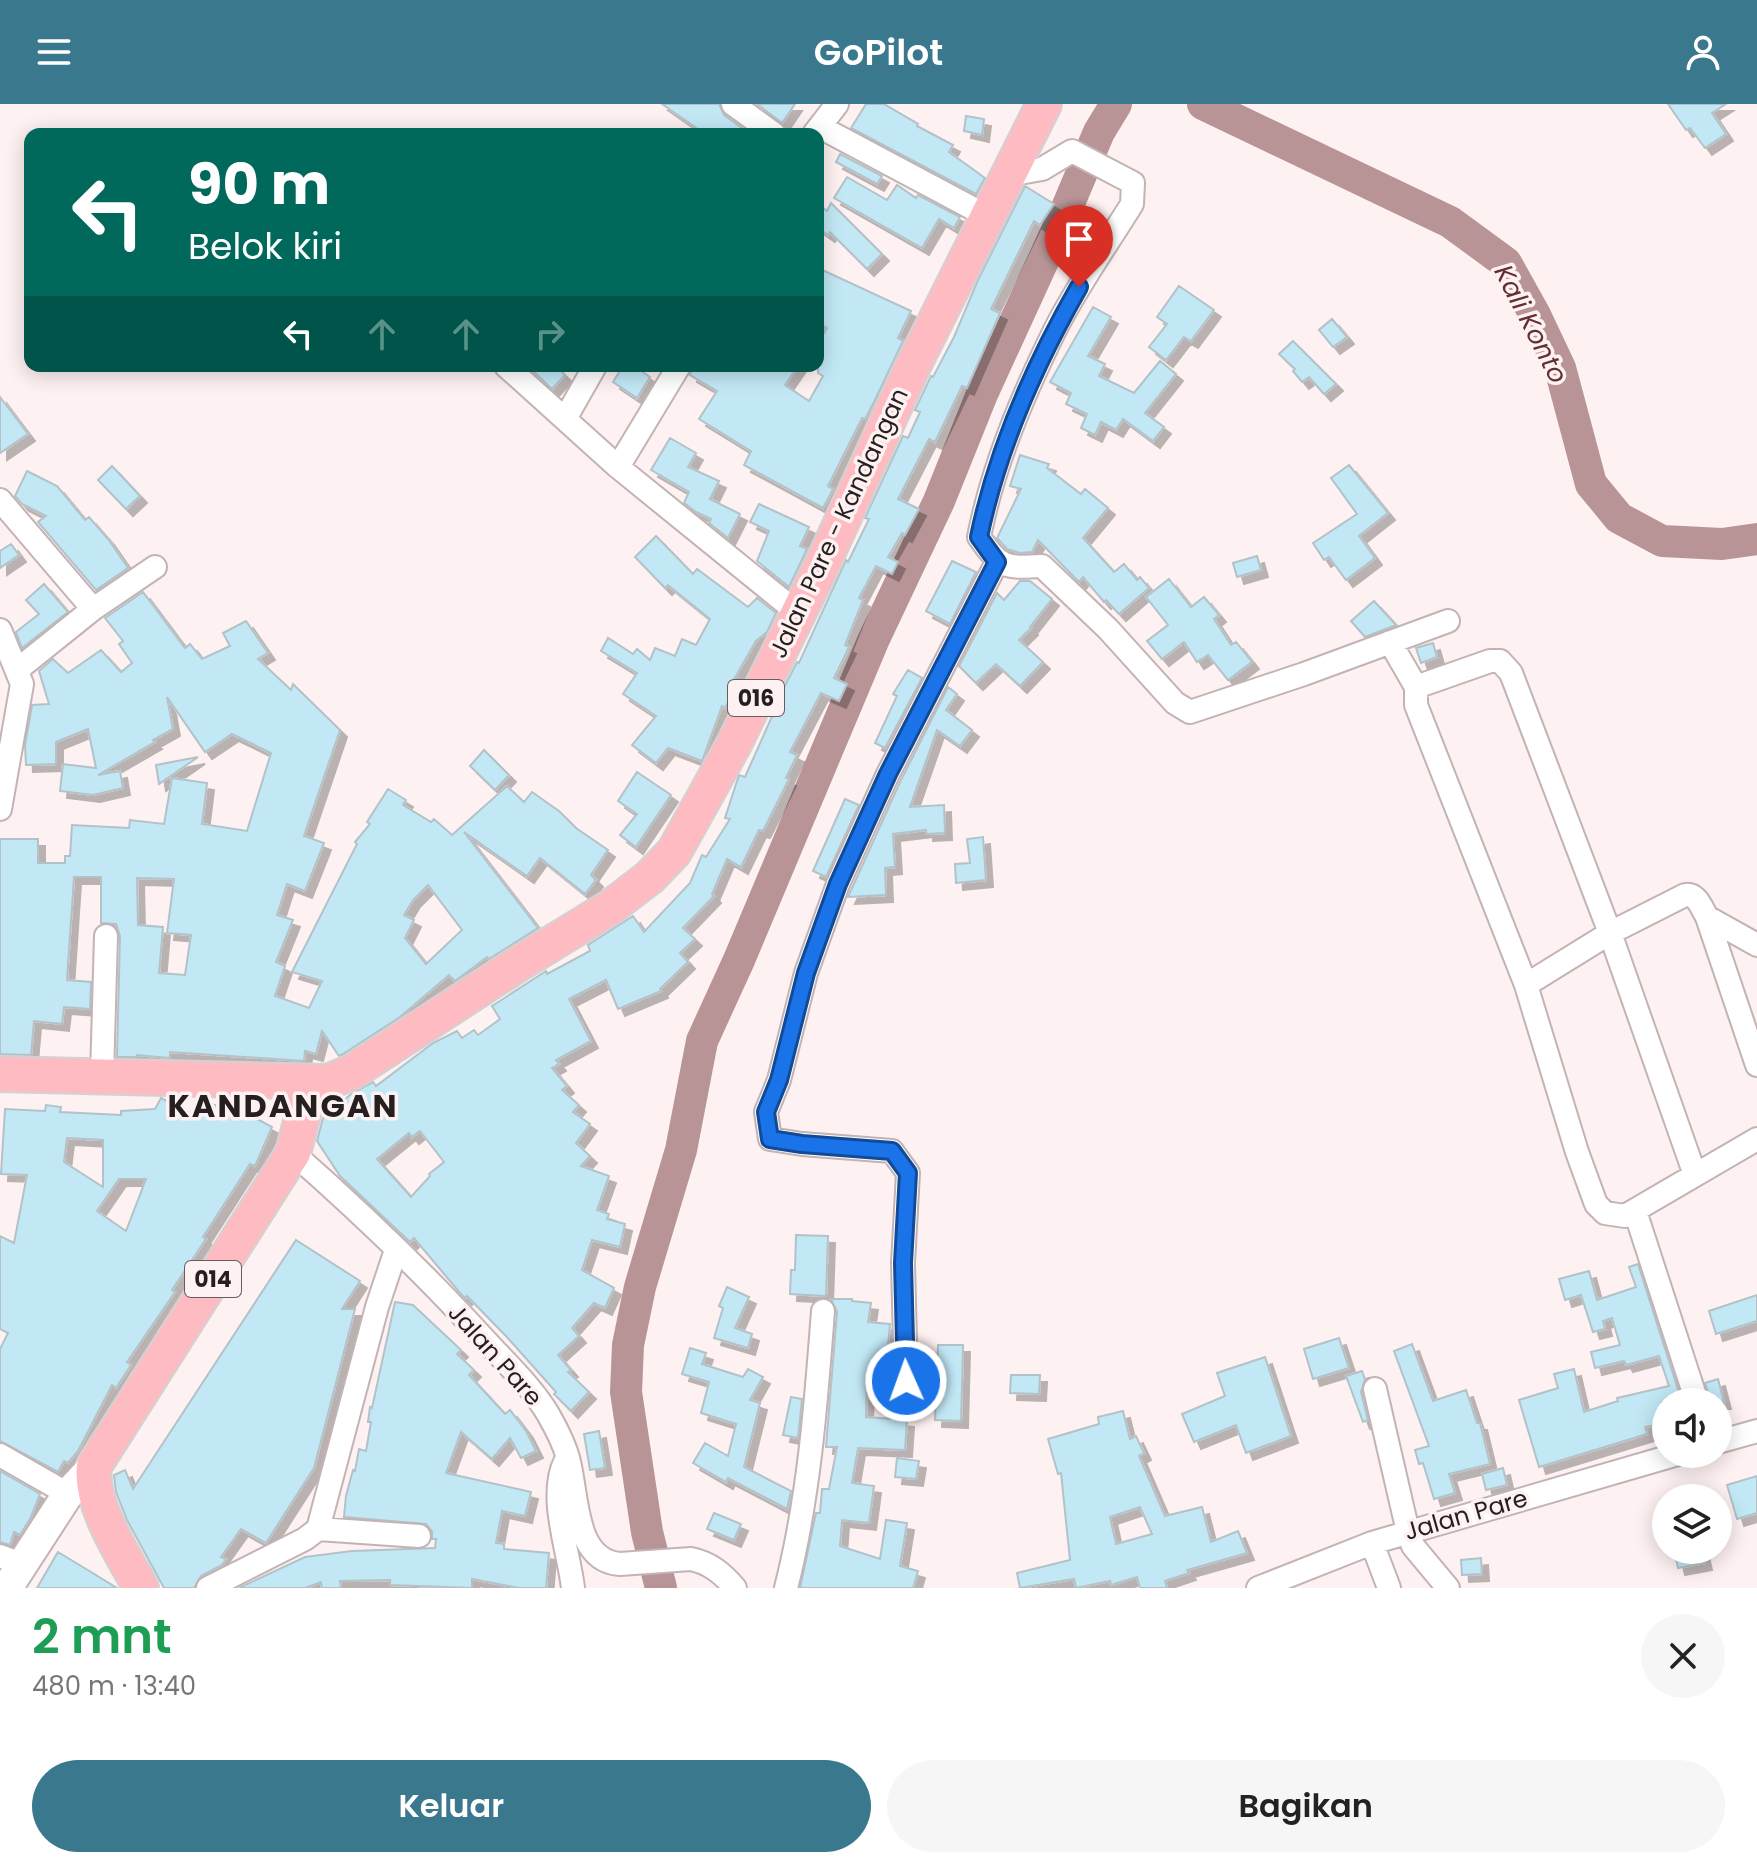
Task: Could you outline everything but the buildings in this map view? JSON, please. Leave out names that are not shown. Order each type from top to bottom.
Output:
[{"type":"main road","name":"Jalan Pare - Kandangan","points":[[0,1074],[328,1082],[352,1072],[611,907],[657,871],[674,852],[707,796],[798,613],[900,393],[1044,104]]},
{"type":"main road","name":"014","points":[[94,1466],[293,1153],[311,1083]]},
{"type":"main road","points":[[94,1466],[93,1482],[103,1513],[141,1588]]},
{"type":"street","points":[[733,104],[766,128]]},
{"type":"street","points":[[819,128],[837,104]]},
{"type":"street","points":[[824,134],[987,216]]},
{"type":"street","points":[[1015,163],[1042,169],[1072,151],[1133,183],[1132,204],[1055,329],[988,491],[979,537],[997,562],[1015,567],[1042,566],[1108,629],[1175,703],[1190,712],[1448,621]]},
{"type":"street","points":[[514,372],[618,467],[798,613]]},
{"type":"street","points":[[565,419],[592,372]]},
{"type":"street","points":[[618,467],[675,372]]},
{"type":"street","points":[[0,500],[93,609]]},
{"type":"street","points":[[906,1381],[903,1263],[908,1173],[892,1151],[770,1139],[766,1112],[779,1080],[806,973],[858,836],[997,562]]},
{"type":"street","points":[[17,670],[93,609],[155,567]]},
{"type":"street","points":[[0,630],[22,684],[0,809]]},
{"type":"street","points":[[1390,642],[1416,687],[1416,705],[1526,985],[1596,1204],[1605,1213],[1625,1216],[1757,1139]]},
{"type":"street","points":[[1416,687],[1490,661],[1500,661],[1514,678],[1610,933],[1695,1175]]},
{"type":"street","points":[[1526,985],[1610,933],[1687,894],[1695,897],[1707,917],[1757,1065]]},
{"type":"street","points":[[1707,917],[1757,945]]},
{"type":"street","points":[[102,1076],[106,936]]},
{"type":"street","name":"Jalan Pare","points":[[293,1153],[396,1250],[523,1381],[547,1412],[568,1457],[585,1538],[601,1559],[620,1564],[691,1559],[710,1565],[735,1588]]},
{"type":"street","points":[[1635,1211],[1692,1388]]},
{"type":"street","points":[[208,1588],[305,1539],[318,1529],[377,1307],[396,1250]]},
{"type":"street","points":[[786,1588],[814,1429],[823,1311]]},
{"type":"street","points":[[1375,1389],[1413,1546],[1448,1588]]},
{"type":"street","points":[[1732,1438],[1757,1431]]},
{"type":"street","points":[[0,1455],[68,1494]]},
{"type":"street","points":[[568,1457],[560,1475],[559,1488],[573,1588]]},
{"type":"street","name":"Jalan Pare","points":[[1258,1588],[1372,1543],[1652,1462]]},
{"type":"street","points":[[10,1570],[68,1494],[94,1466]]},
{"type":"street","points":[[318,1529],[419,1536]]},
{"type":"street","points":[[1372,1543],[1389,1588]]},
{"type":"waterway","points":[[661,1588],[647,1532],[626,1392],[628,1345],[640,1287],[681,1150],[702,1041],[873,641],[939,501],[982,394],[1099,132],[1116,104]]},
{"type":"waterway","name":"Kali Konto","points":[[1203,104],[1450,222],[1506,263],[1560,368],[1591,484],[1619,518],[1662,541],[1722,544],[1757,539]]},
{"type":"district","name":"KANDANGAN","points":[[283,1106]]},
{"type":"route","points":[[906,1381],[903,1263],[908,1173],[892,1151],[770,1139],[766,1112],[779,1080],[806,973],[838,884],[888,774],[997,562],[979,537],[988,491],[1055,329],[1079,287]]}]
